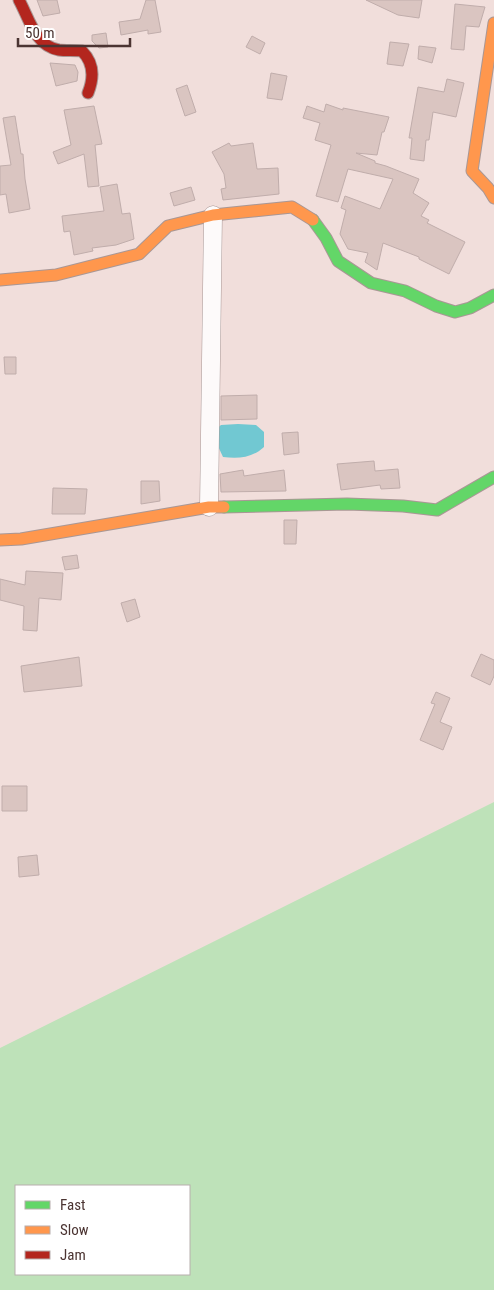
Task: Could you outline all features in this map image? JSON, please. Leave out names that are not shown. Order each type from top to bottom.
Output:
[{"type":"street","points":[[19,0],[31,25],[44,44],[56,50],[82,51],[86,54],[90,60],[92,71],[92,84],[88,93]]},
{"type":"street","points":[[494,23],[472,171],[488,188],[494,198]]},
{"type":"street","points":[[0,280],[56,275],[139,254],[168,226],[213,215],[292,207],[313,220],[326,238],[338,262],[371,283],[405,291],[436,306],[455,312],[470,308],[494,295]]},
{"type":"street","points":[[209,507],[213,215]]},
{"type":"street","points":[[0,540],[21,539],[80,530],[209,507],[347,504],[403,506],[437,510],[494,477]]},
{"type":"green space","points":[[494,802],[494,1290],[0,1290],[0,1048]]},
{"type":"water","points":[[221,425],[256,425],[264,432],[264,447],[245,457],[223,457],[214,431]]},
{"type":"building","points":[[37,0],[57,0],[60,13],[43,16]]},
{"type":"building","points":[[146,0],[155,0],[161,32],[148,34],[148,30],[121,35],[119,22],[140,19]]},
{"type":"building","points":[[366,0],[422,0],[419,18],[398,15]]},
{"type":"building","points":[[455,4],[485,7],[479,27],[466,26],[464,50],[451,49]]},
{"type":"building","points":[[106,33],[108,47],[99,48],[92,41],[92,35]]},
{"type":"building","points":[[252,36],[265,43],[260,54],[246,47]]},
{"type":"building","points":[[390,42],[409,44],[403,66],[387,64]]},
{"type":"building","points":[[419,46],[436,48],[432,63],[418,59]]},
{"type":"building","points":[[50,63],[75,65],[78,72],[77,81],[56,86]]},
{"type":"building","points":[[271,73],[287,76],[282,100],[267,98]]},
{"type":"building","points":[[447,79],[464,83],[456,117],[433,112],[429,140],[426,140],[424,161],[410,159],[412,138],[409,138],[418,87],[444,92]]},
{"type":"building","points":[[187,85],[196,112],[185,116],[176,89]]},
{"type":"building","points":[[326,104],[343,110],[343,108],[389,117],[384,132],[382,132],[377,155],[356,153],[375,161],[375,163],[419,179],[413,193],[429,203],[421,216],[429,220],[427,223],[465,242],[449,274],[419,259],[419,257],[383,243],[377,270],[365,262],[368,253],[348,249],[340,234],[346,210],[341,208],[345,196],[380,209],[393,179],[348,169],[338,202],[316,196],[331,145],[315,140],[320,123],[303,118],[307,106],[324,112]]},
{"type":"building","points":[[94,106],[102,144],[95,145],[99,186],[88,187],[84,154],[58,164],[53,152],[71,145],[64,110]]},
{"type":"building","points":[[15,116],[21,154],[23,154],[30,209],[9,213],[6,194],[0,195],[0,166],[11,165],[3,118]]},
{"type":"building","points":[[229,143],[231,146],[253,143],[257,169],[278,168],[279,194],[223,200],[221,189],[226,188],[224,174],[212,152]]},
{"type":"building","points":[[117,184],[122,214],[130,213],[134,239],[116,245],[92,248],[93,251],[74,255],[70,231],[64,232],[62,216],[104,211],[100,187]]},
{"type":"building","points":[[191,187],[195,200],[174,206],[170,193]]},
{"type":"building","points":[[4,357],[16,357],[16,374],[5,374]]},
{"type":"building","points":[[257,395],[257,419],[221,420],[221,396]]},
{"type":"building","points":[[298,432],[299,453],[284,455],[282,433]]},
{"type":"building","points":[[374,461],[375,471],[398,469],[400,488],[381,489],[380,485],[341,490],[337,464]]},
{"type":"building","points":[[243,470],[244,476],[284,470],[286,491],[221,492],[220,474]]},
{"type":"building","points":[[141,481],[159,481],[160,501],[141,504]]},
{"type":"building","points":[[53,488],[87,489],[85,514],[52,514]]},
{"type":"building","points":[[284,520],[297,520],[296,544],[284,544]]},
{"type":"building","points":[[77,555],[79,568],[65,570],[62,557]]},
{"type":"building","points":[[26,571],[63,573],[61,600],[39,598],[37,631],[23,630],[24,606],[0,600],[0,579],[25,585]]},
{"type":"building","points":[[135,599],[140,617],[127,622],[121,603]]},
{"type":"building","points":[[481,654],[494,660],[494,676],[490,685],[471,676]]},
{"type":"building","points":[[79,657],[82,686],[24,692],[21,666]]},
{"type":"building","points":[[436,692],[450,698],[440,722],[452,727],[443,750],[420,740],[435,704],[431,703]]},
{"type":"building","points":[[2,786],[27,786],[27,811],[2,811]]},
{"type":"building","points":[[37,855],[39,875],[19,877],[18,857]]},
{"type":"traffic: fast","points":[[313,220],[326,238],[338,261],[371,283],[405,291],[436,306],[455,312],[470,308],[494,295]]},
{"type":"traffic: fast","points":[[224,507],[347,504],[403,506],[437,510],[494,477]]},
{"type":"traffic: slow","points":[[494,23],[472,171],[488,188],[494,198]]},
{"type":"traffic: slow","points":[[0,280],[56,275],[139,254],[168,226],[213,215],[292,207],[313,220]]},
{"type":"traffic: slow","points":[[0,540],[21,539],[209,507],[224,507]]},
{"type":"traffic: jam","points":[[19,0],[38,37],[44,43],[59,50],[82,51],[86,56],[92,71],[88,93]]}]
